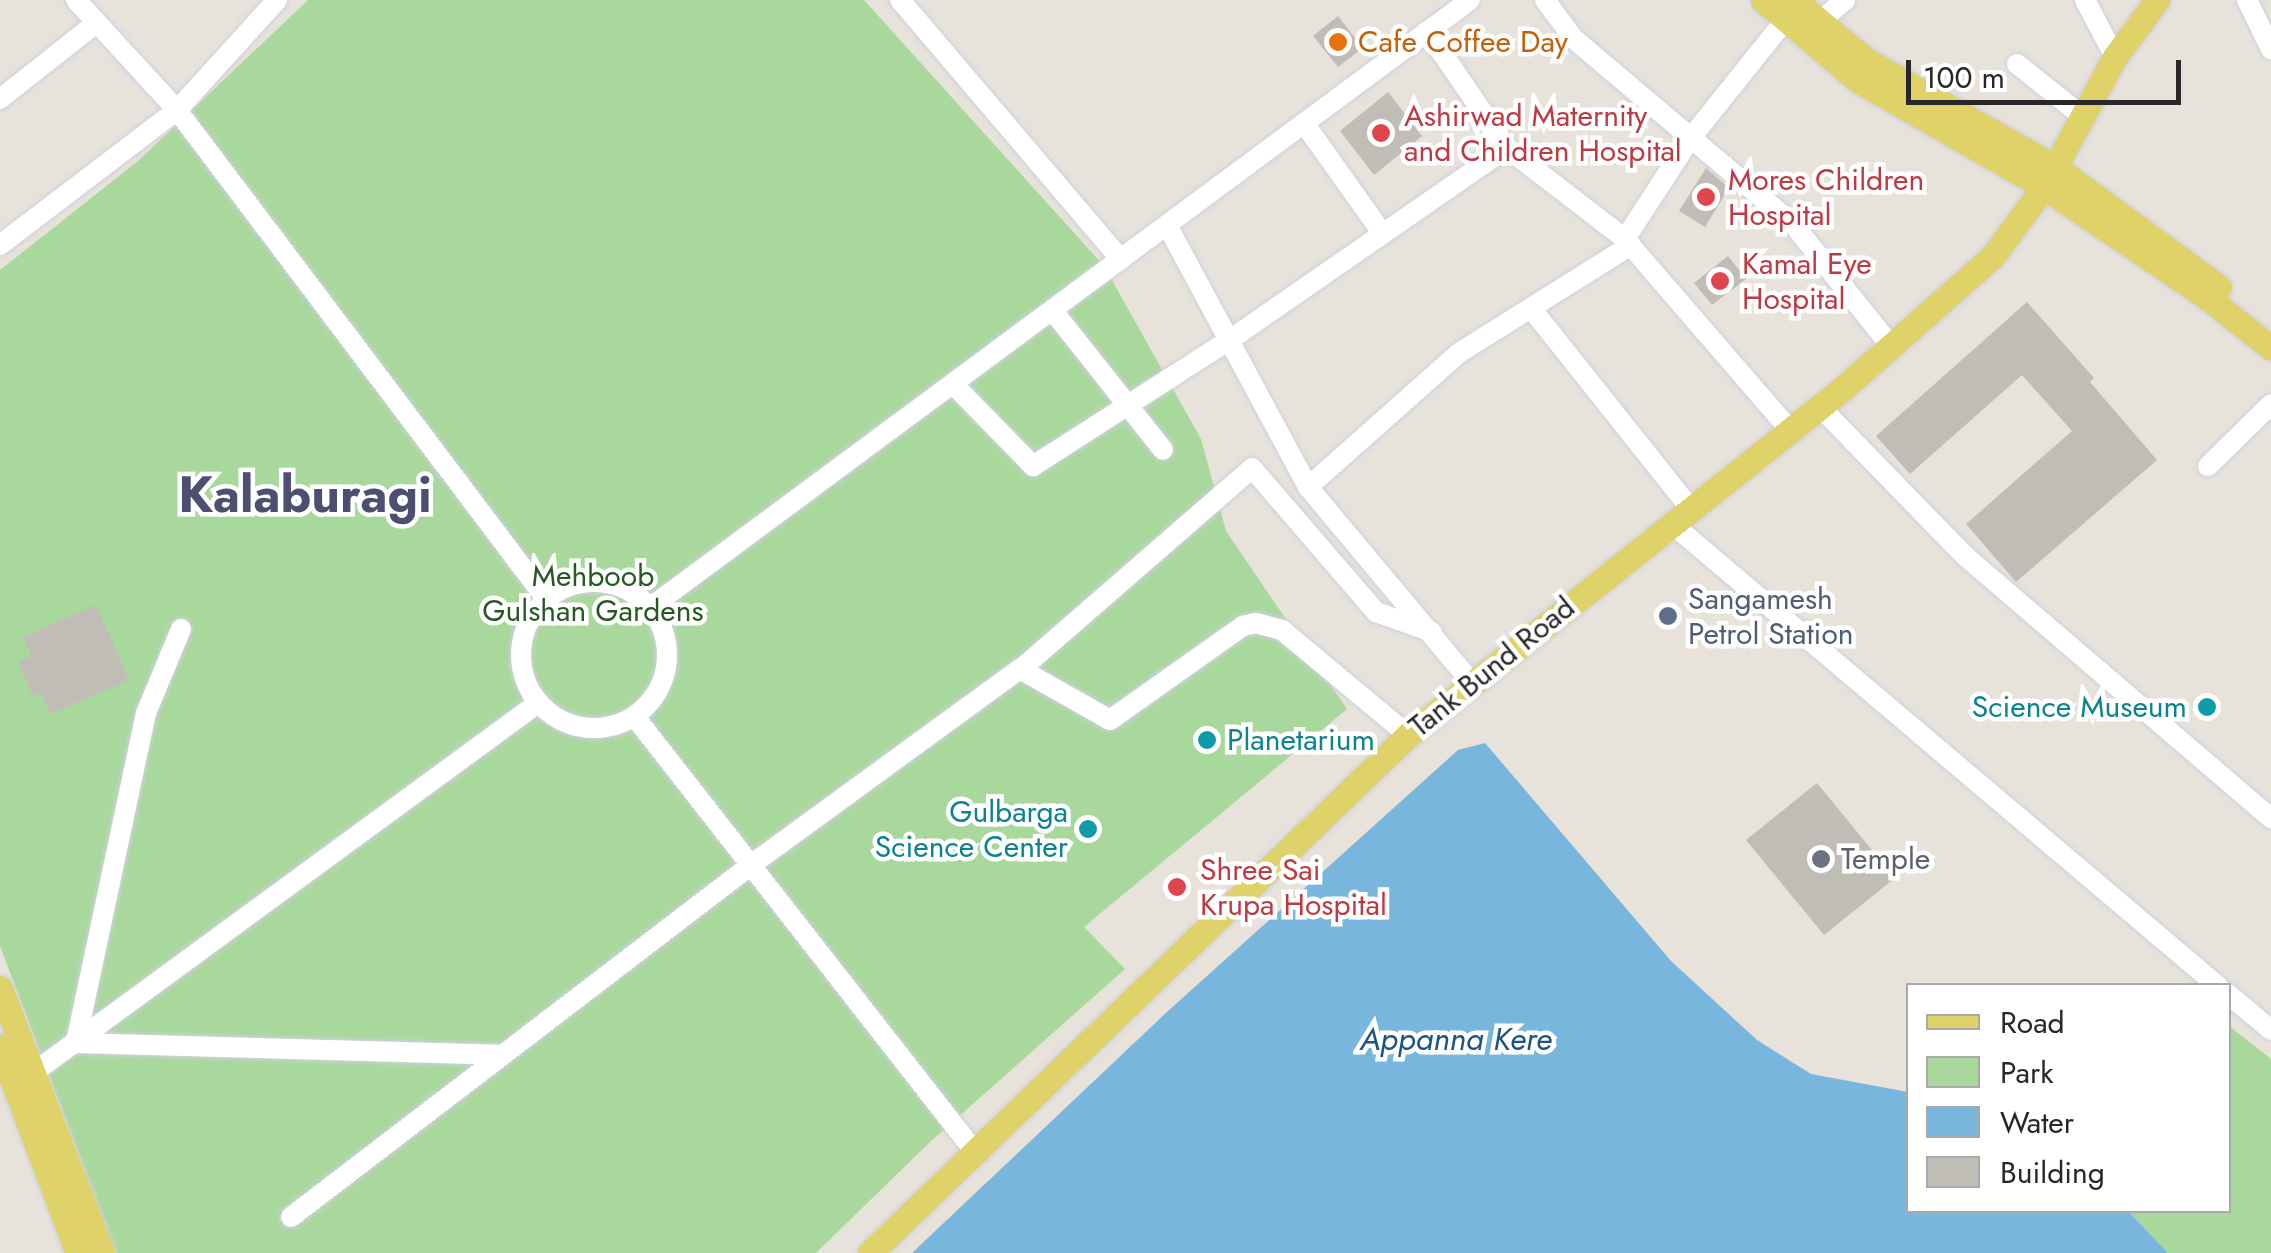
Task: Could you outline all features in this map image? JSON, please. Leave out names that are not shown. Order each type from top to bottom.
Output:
[{"type":"main road","points":[[1763,0],[1819,22],[1899,82],[2050,177],[2271,326]]},
{"type":"main road","name":"Tank Bund Road","points":[[870,1253],[1408,735],[1820,406],[1992,257],[2050,177],[2116,57],[2157,0]]},
{"type":"main road","points":[[1790,10],[1860,81],[2050,177],[2271,348]]},
{"type":"main road","points":[[0,988],[102,1253]]},
{"type":"main road","points":[[0,1047],[78,1253]]},
{"type":"street","points":[[76,0],[176,110],[547,600]]},
{"type":"street","points":[[0,245],[176,110],[277,0]]},
{"type":"street","points":[[900,0],[1121,260]]},
{"type":"street","points":[[651,607],[1470,0]]},
{"type":"street","points":[[1544,0],[1574,39],[1794,224],[1892,346]]},
{"type":"street","points":[[1819,22],[1845,0]]},
{"type":"street","points":[[2085,0],[2116,57]]},
{"type":"street","points":[[2247,0],[2271,49]]},
{"type":"street","points":[[1308,487],[1459,353],[1628,242],[1690,139],[1790,10]]},
{"type":"street","points":[[0,99],[95,24]]},
{"type":"street","points":[[1427,31],[1507,148],[1628,242],[1790,430]]},
{"type":"street","points":[[2017,64],[2081,115]]},
{"type":"street","points":[[1304,123],[1383,234]]},
{"type":"street","points":[[954,384],[1030,467],[1228,342],[1507,148]]},
{"type":"street","points":[[1168,225],[1308,487],[1471,682]]},
{"type":"street","points":[[1530,308],[1680,515],[2215,983]]},
{"type":"street","points":[[1053,310],[1163,450]]},
{"type":"street","points":[[2208,466],[2271,404]]},
{"type":"street","points":[[1820,406],[1965,556],[2271,818]]},
{"type":"street","points":[[291,1216],[750,865],[1021,669],[1252,468],[1376,612],[1432,632]]},
{"type":"street","points":[[588,581],[626,588],[651,607],[666,635],[668,665],[658,692],[636,717],[603,729],[575,728],[538,703],[526,688],[520,648],[532,614],[547,600],[557,590],[588,581]]},
{"type":"street","points":[[1021,669],[1110,720],[1243,626],[1256,623],[1282,630],[1408,735]]},
{"type":"street","points":[[76,1043],[146,713],[181,629]]},
{"type":"street","points":[[33,1073],[538,703]]},
{"type":"street","points":[[636,717],[976,1152]]},
{"type":"street","points":[[2231,997],[2271,1030]]},
{"type":"street","points":[[76,1043],[502,1056]]},
{"type":"green space","name":"Mehboob Gulshan Gardens","points":[[308,0],[864,0],[1104,266],[1201,439],[1226,531],[1347,709],[1084,927],[1125,969],[930,1142],[816,1253],[116,1253],[0,946],[0,270],[138,161]]},
{"type":"green space","points":[[2231,1028],[2271,1059],[2271,1253],[2168,1253],[2130,1213],[2231,1213]]},
{"type":"water","name":"Appanna Kere","points":[[1485,743],[1671,961],[1757,1040],[1811,1074],[1906,1092],[1906,1213],[2130,1213],[2168,1253],[912,1253],[1168,1011],[1458,750]]},
{"type":"building","name":"Cafe Coffee Day","points":[[1338,16],[1363,48],[1338,67],[1313,36]]},
{"type":"building","name":"Ashirwad Maternity and Children Hospital","points":[[1388,92],[1422,136],[1374,175],[1340,131]]},
{"type":"building","name":"Mores Children Hospital","points":[[1706,168],[1729,188],[1705,227],[1679,211]]},
{"type":"building","name":"Kamal Eye Hospital","points":[[1728,256],[1746,279],[1712,305],[1694,283]]},
{"type":"building","points":[[2027,302],[2094,378],[2090,382],[2157,460],[2016,582],[1966,524],[2072,431],[2022,375],[1910,474],[1876,436]]},
{"type":"building","points":[[96,605],[129,680],[50,714],[41,693],[33,696],[18,662],[31,656],[23,637]]},
{"type":"building","name":"Temple","points":[[1817,783],[1895,878],[1824,935],[1746,840]]},
{"type":"place","name":"Cafe Coffee Day","points":[[1338,42]]},
{"type":"place","name":"Ashirwad Maternity and Children Hospital","points":[[1381,133]]},
{"type":"place","name":"Mores Children Hospital","points":[[1706,197]]},
{"type":"place","name":"Kamal Eye Hospital","points":[[1720,281]]},
{"type":"place","name":"Sangamesh Petrol Station","points":[[1668,616]]},
{"type":"place","name":"Science Museum","points":[[2207,707]]},
{"type":"place","name":"Planetarium","points":[[1207,740]]},
{"type":"place","name":"Gulbarga Science Center","points":[[1088,829]]},
{"type":"place","name":"Temple","points":[[1821,859]]},
{"type":"place","name":"Shree Sai Krupa Hospital","points":[[1177,887]]},
{"type":"district","name":"Kalaburagi","points":[[305,495]]}]
